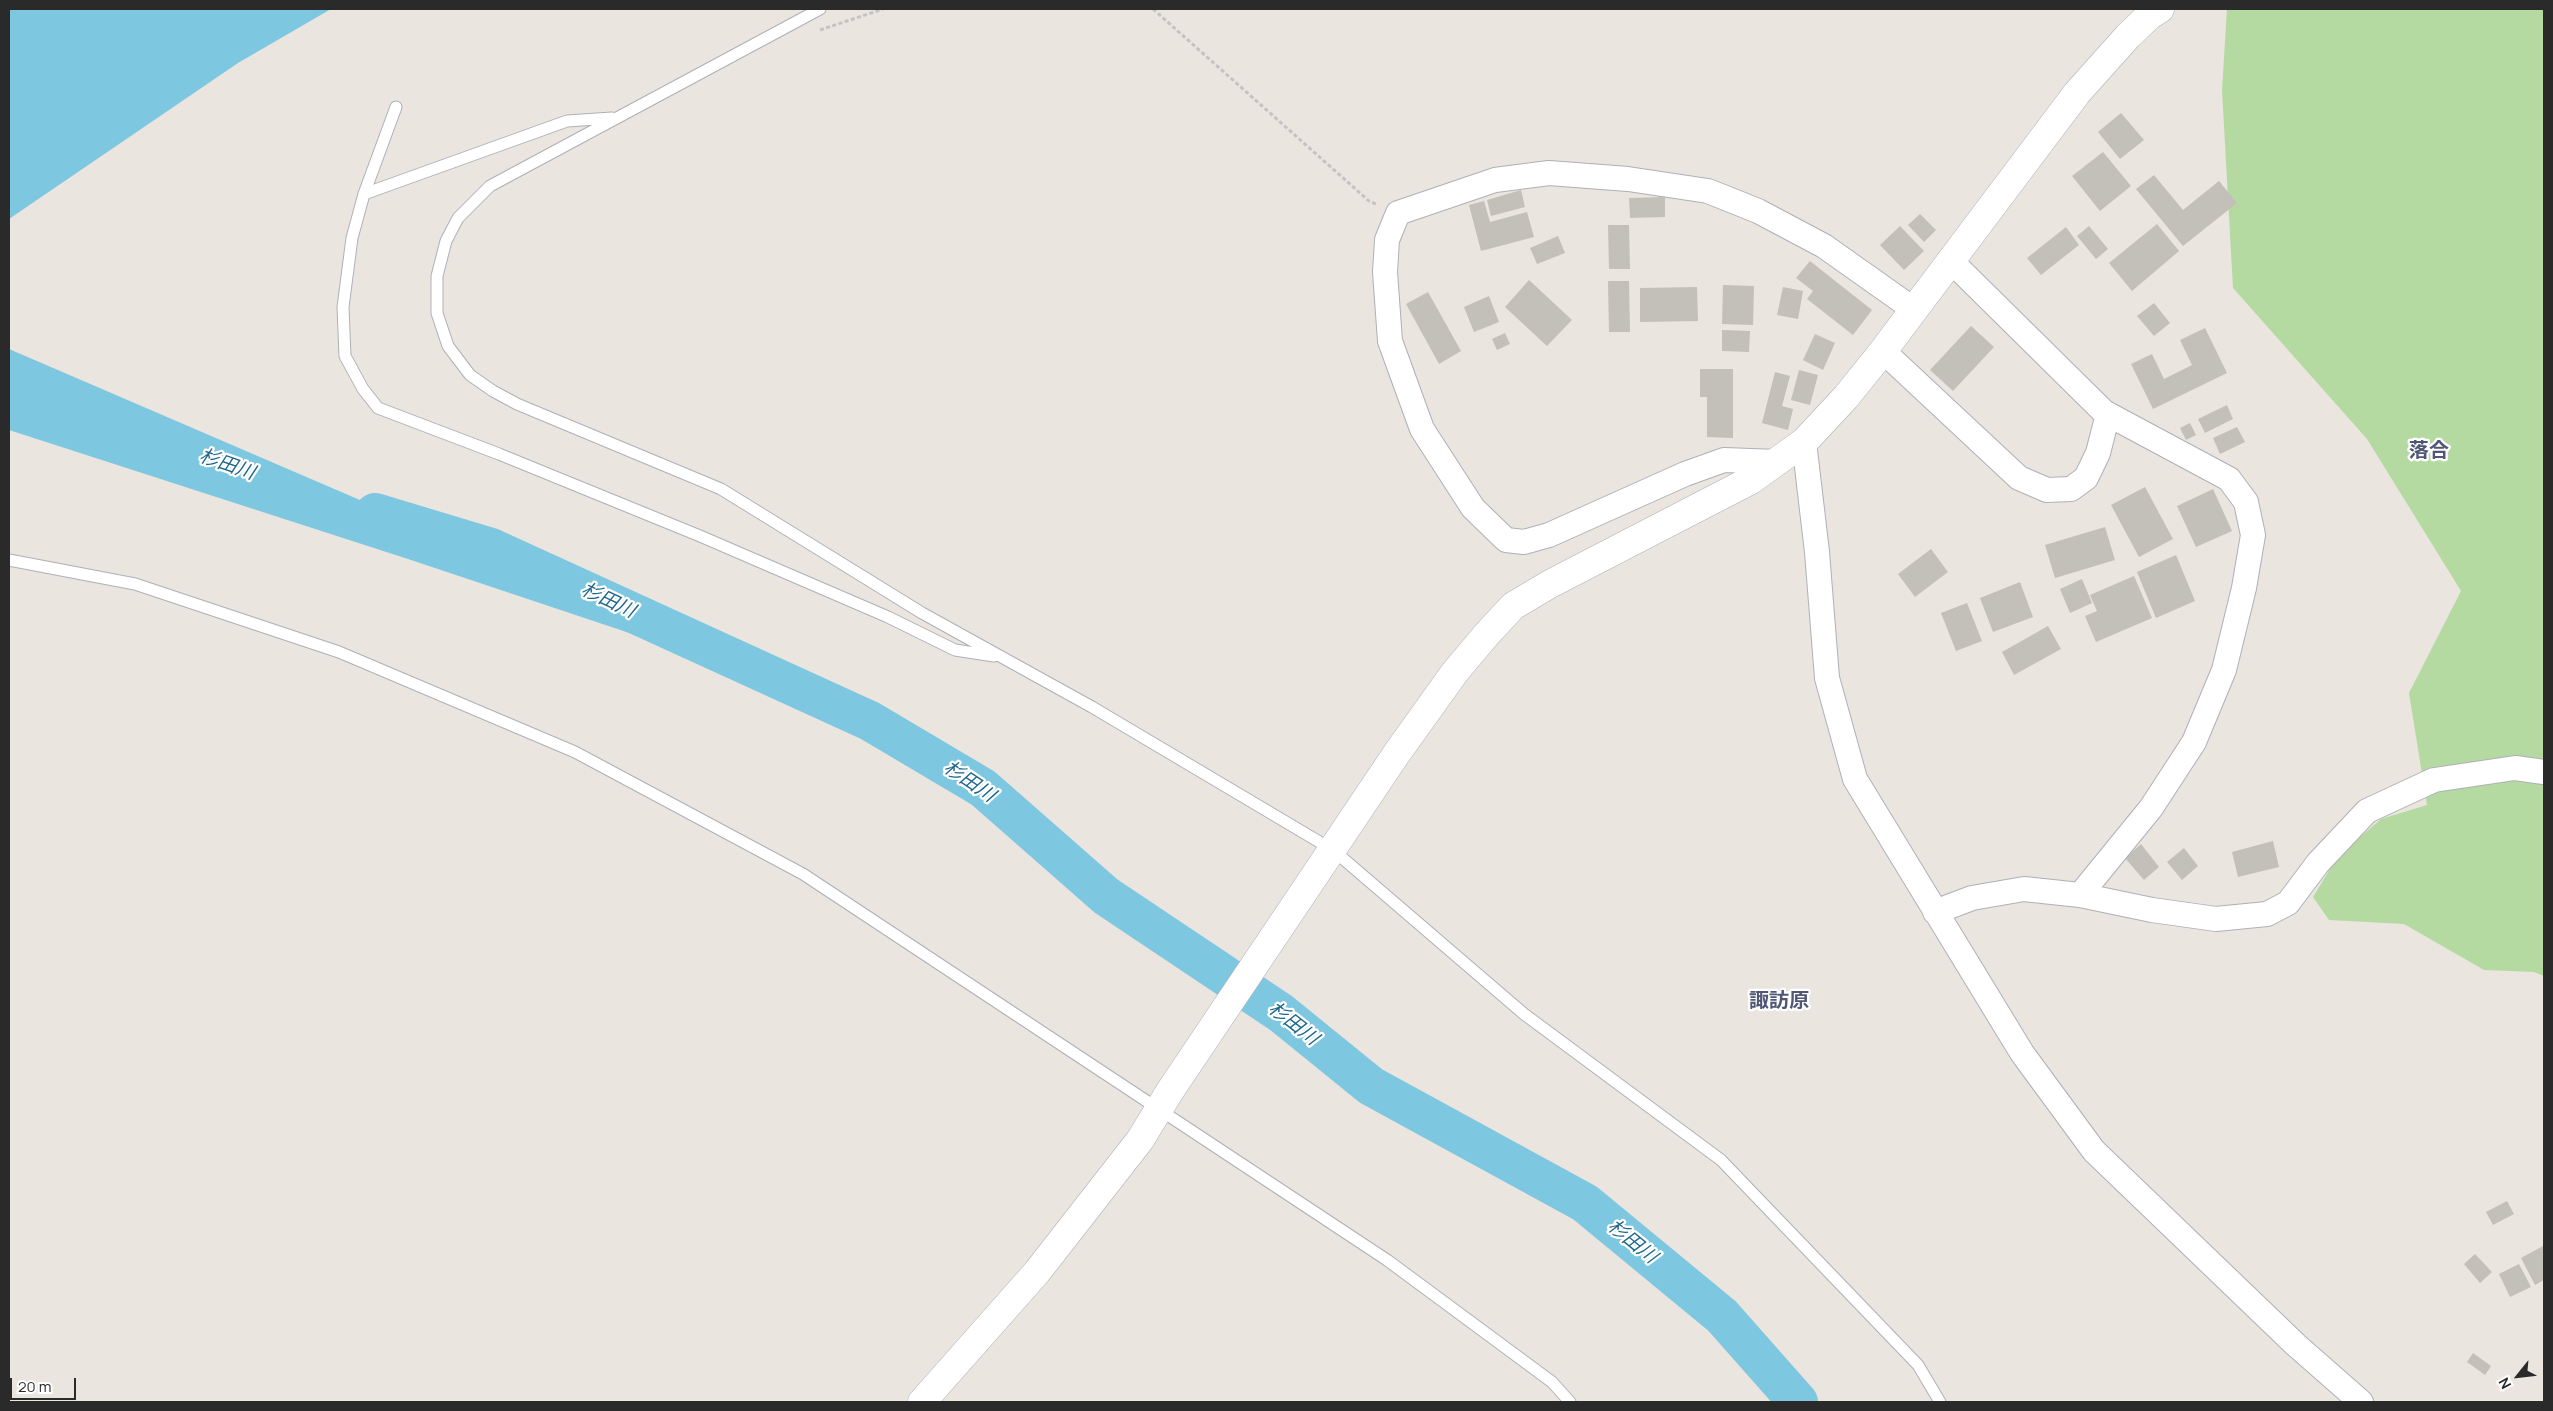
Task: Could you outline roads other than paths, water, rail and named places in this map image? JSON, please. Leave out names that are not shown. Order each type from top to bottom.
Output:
[{"type":"street","points":[[922,1402],[1037,1272],[1140,1140],[1164,1100],[1332,850],[1455,672],[1513,606],[1550,584],[1752,480],[1804,442],[1846,397],[1882,351],[2077,93],[2128,36],[2149,16],[2160,9]]},
{"type":"street","points":[[1778,462],[1724,460],[1685,474],[1549,535],[1524,542],[1506,540],[1473,508],[1422,429],[1390,341],[1385,272],[1387,240],[1398,213],[1496,180],[1550,173],[1628,179],[1708,191],[1758,211],[1824,246],[1914,309]]},
{"type":"street","points":[[1950,260],[2108,414],[2229,479],[2246,502],[2253,535],[2244,588],[2224,670],[2194,742],[2151,808],[2080,895]]},
{"type":"street","points":[[1882,351],[2019,478],[2047,490],[2072,490],[2086,478],[2098,453],[2108,414]]},
{"type":"street","points":[[1804,442],[1817,552],[1827,678],[1855,779],[2022,1053],[2094,1151],[2296,1345],[2361,1402]]},
{"type":"street","points":[[1935,912],[1972,898],[2024,889],[2080,895],[2152,910],[2216,919],[2267,914],[2288,903],[2318,863],[2367,811],[2434,780],[2515,768],[2544,772]]},
{"type":"lane","points":[[820,9],[490,186],[458,218],[446,241],[438,276],[437,313],[448,346],[470,374],[493,391],[721,489],[922,613],[1092,707],[1332,850],[1524,1014],[1721,1160],[1918,1365],[1940,1402]]},
{"type":"lane","points":[[396,107],[364,194],[352,238],[343,307],[345,356],[363,389],[378,408],[499,454],[700,536],[888,617],[955,650],[1000,657]]},
{"type":"lane","points":[[364,194],[567,121],[617,118]]},
{"type":"lane","points":[[9,560],[135,584],[339,652],[574,752],[803,874],[1164,1100],[1387,1260],[1552,1382],[1570,1402]]},
{"type":"water","points":[[9,9],[331,9],[238,63],[9,219]]},
{"type":"water","points":[[9,349],[806,692],[408,559],[9,430]]},
{"type":"waterway","name":"杉田川","points":[[375,513],[491,548],[870,721],[983,788],[1106,896],[1281,1013],[1371,1086],[1585,1203],[1722,1316],[1798,1402]]},
{"type":"district","name":"落合","points":[[2429,451]]},
{"type":"district","name":"諏訪原","points":[[1779,1001]]}]
